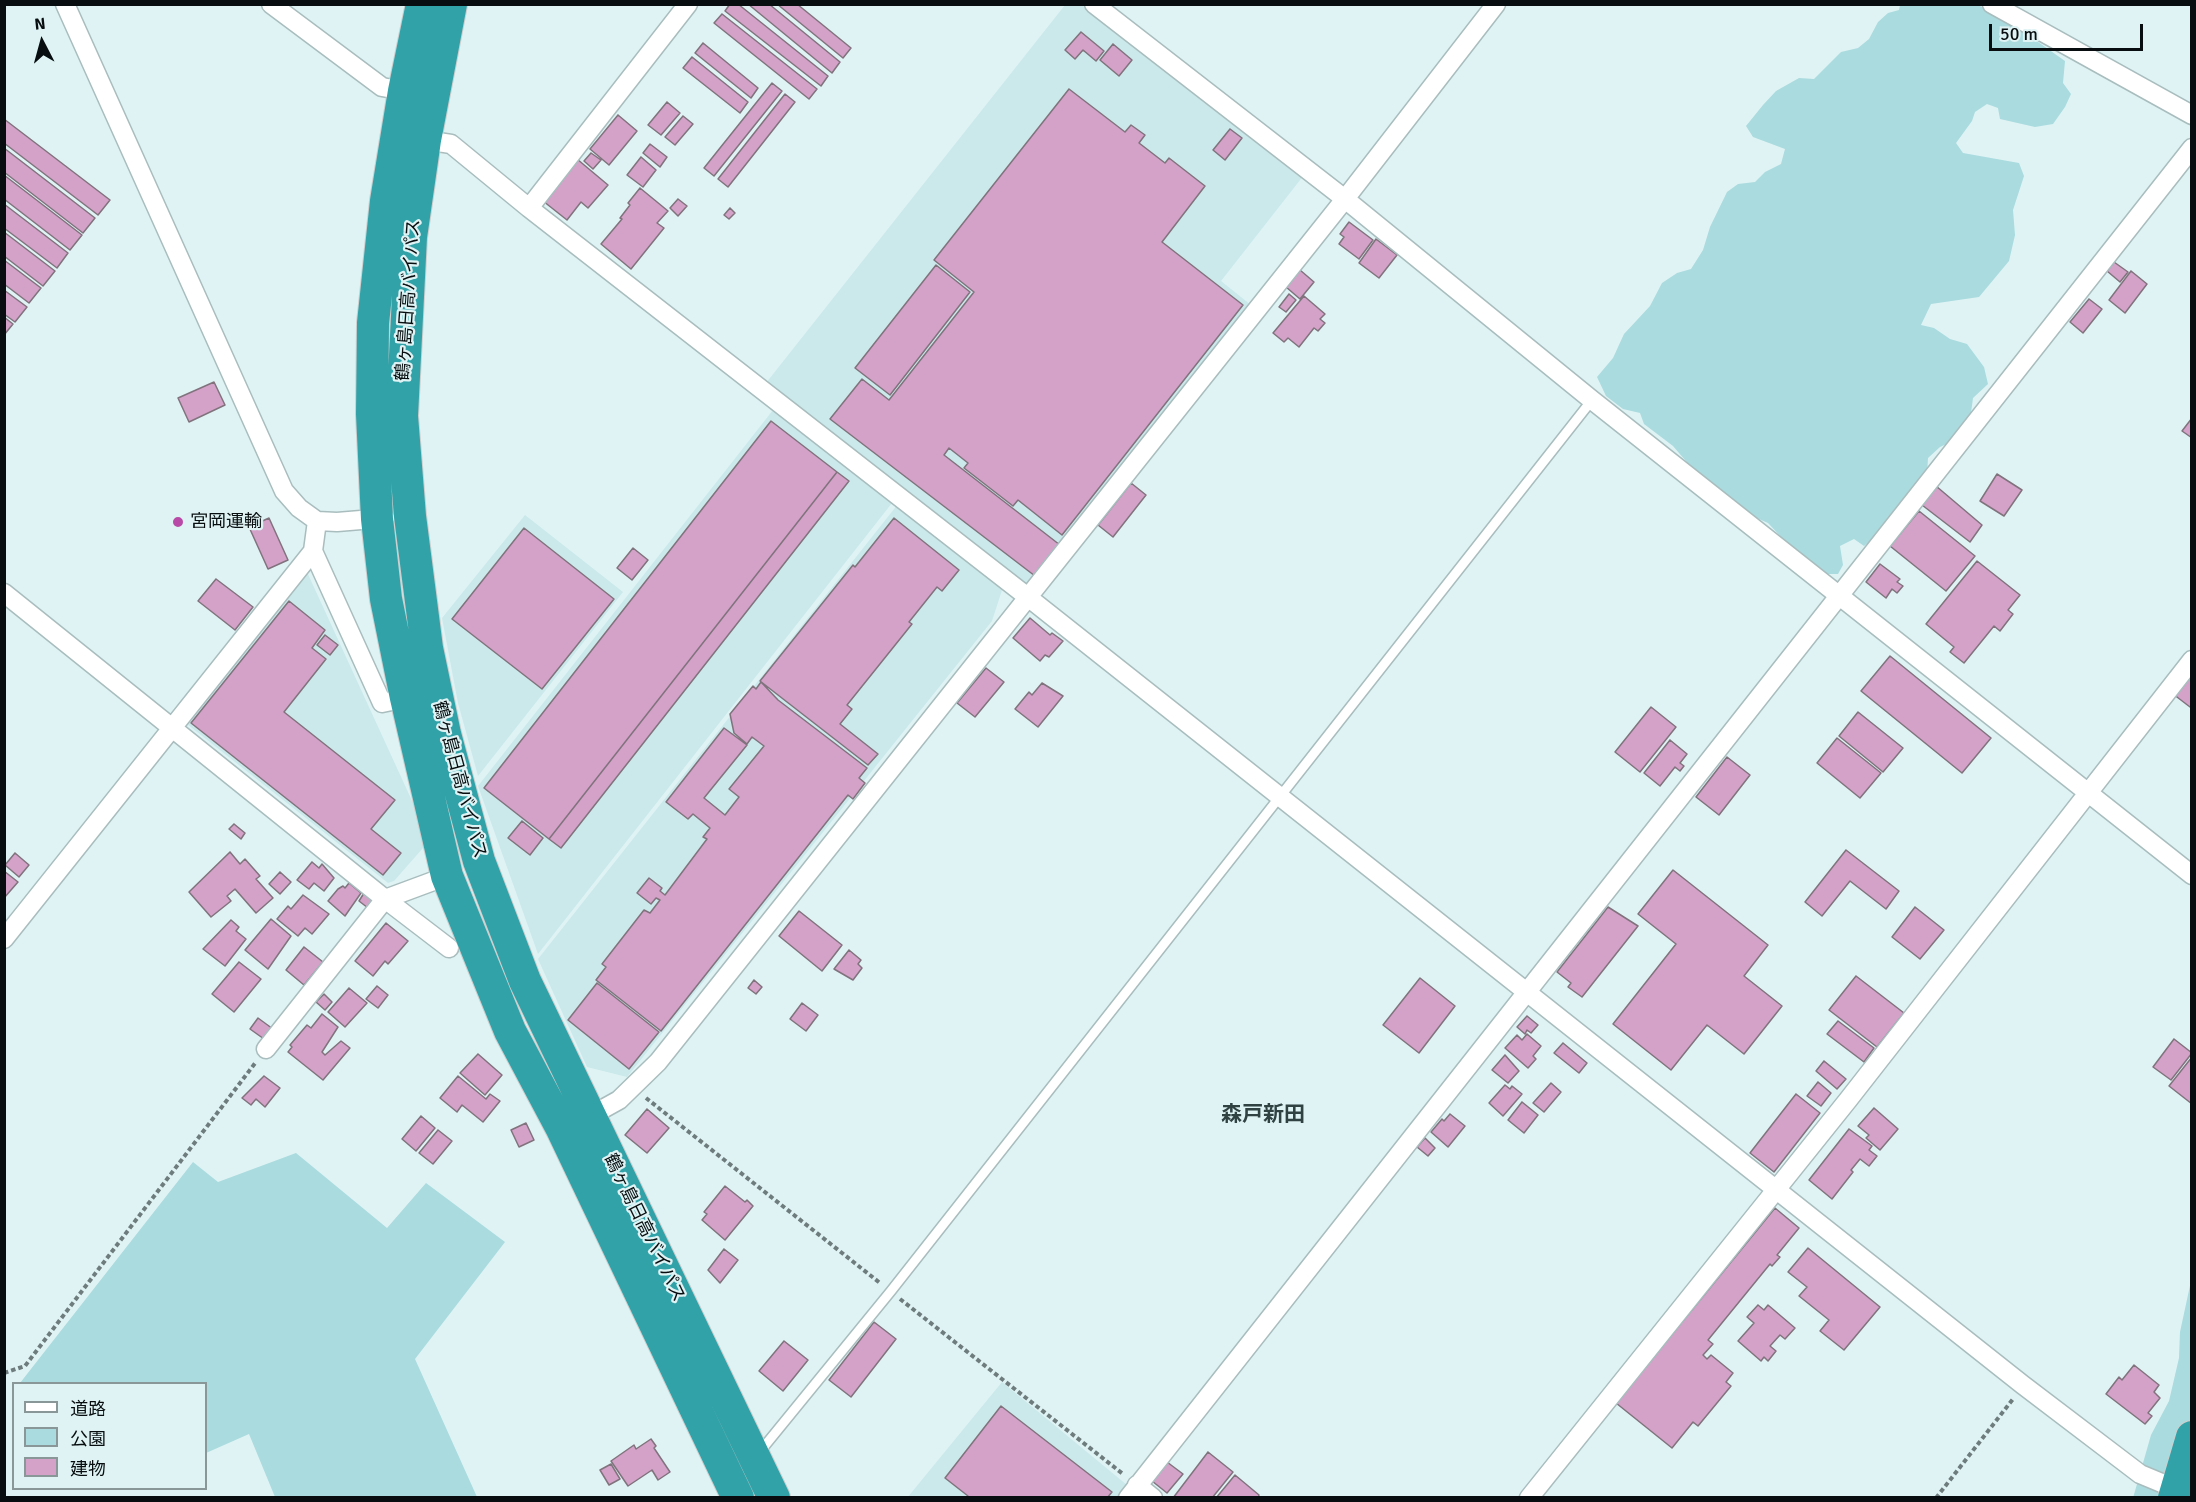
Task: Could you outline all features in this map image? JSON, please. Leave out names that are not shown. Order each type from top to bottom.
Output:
[{"type":"highway","name":"鶴ヶ島日高バイパス","points":[[423,4],[404,91],[386,201],[373,323],[372,414],[377,519],[386,598],[406,698],[447,876],[510,1031],[562,1129],[738,1497]]},
{"type":"highway","name":"鶴ヶ島日高バイパス","points":[[451,4],[425,140],[411,237],[404,336],[402,416],[410,516],[427,648],[445,734],[479,861],[525,981],[774,1497]]},
{"type":"highway","points":[[2181,1483],[2192,1437]]},
{"type":"street","points":[[65,4],[284,491],[298,508],[317,521],[337,522],[410,516]]},
{"type":"street","points":[[271,4],[382,87],[404,91]]},
{"type":"street","points":[[529,208],[688,4]]},
{"type":"street","points":[[1094,4],[1345,199],[1592,400],[2192,875]]},
{"type":"street","points":[[562,1129],[619,1100],[658,1062],[1029,598],[1345,199],[1496,4]]},
{"type":"street","points":[[1992,4],[2192,115]]},
{"type":"street","points":[[425,140],[452,144],[529,208],[1029,598],[2023,1385],[2140,1474],[2181,1483]]},
{"type":"street","points":[[1152,1497],[1132,1491],[2192,148]]},
{"type":"street","points":[[4,939],[313,552],[317,521]]},
{"type":"street","points":[[313,552],[382,703],[406,698]]},
{"type":"street","points":[[4,593],[448,948]]},
{"type":"street","points":[[1529,1497],[1774,1189],[1848,1100],[2192,660]]},
{"type":"street","points":[[266,1049],[385,899],[447,876]]},
{"type":"lane","points":[[755,1458],[891,1291],[1592,400]]},
{"type":"path","points":[[4,1373],[25,1366],[266,1049]]},
{"type":"path","points":[[1936,1497],[2023,1385]]},
{"type":"shaded area","points":[[1065,5],[1082,5],[1304,175],[1221,281],[1251,305],[1027,587],[766,383]]},
{"type":"shaded area","points":[[773,410],[892,503],[538,954],[478,786]]},
{"type":"shaded area","points":[[898,504],[1003,587],[992,621],[627,1077],[587,1067],[538,959]]},
{"type":"shaded area","points":[[525,515],[623,592],[478,776],[458,703],[442,618]]},
{"type":"shaded area","points":[[307,572],[430,840],[394,881],[388,883],[187,724]]},
{"type":"shaded area","points":[[1002,1382],[1127,1485],[1117,1497],[907,1498]]},
{"type":"green space","points":[[1900,5],[1978,5],[2011,23],[2065,61],[2063,83],[2071,94],[2053,124],[2035,127],[2000,119],[1998,108],[1987,104],[1975,112],[1972,121],[1956,143],[1963,153],[2019,163],[2024,176],[2013,210],[2015,235],[2009,261],[1979,297],[1931,304],[1921,325],[1934,328],[1950,339],[1967,344],[1984,367],[1988,384],[1973,398],[1970,420],[1957,430],[1951,442],[1940,447],[1928,458],[1927,475],[1887,528],[1864,546],[1854,539],[1840,546],[1843,565],[1838,574],[1827,574],[1798,555],[1768,523],[1743,512],[1735,501],[1691,467],[1673,446],[1644,424],[1640,413],[1623,409],[1606,396],[1597,377],[1613,358],[1624,334],[1650,306],[1662,283],[1677,273],[1691,269],[1703,250],[1710,227],[1727,192],[1738,184],[1755,182],[1765,172],[1781,164],[1785,149],[1753,137],[1746,126],[1763,105],[1776,91],[1799,78],[1814,79],[1841,52],[1858,48],[1869,39],[1878,22],[1888,13],[1899,10]]},
{"type":"green space","points":[[296,1153],[387,1228],[426,1183],[505,1242],[415,1359],[477,1497],[275,1497],[249,1434],[207,1453],[207,1382],[21,1382],[193,1162],[218,1182]]},
{"type":"green space","points":[[2191,1281],[2191,1497],[2133,1498],[2151,1435],[2169,1401],[2179,1358],[2180,1332]]},
{"type":"building","points":[[730,4],[738,4],[828,76],[821,86],[725,11]]},
{"type":"building","points":[[748,4],[769,4],[840,62],[832,73]]},
{"type":"building","points":[[777,4],[797,4],[851,48],[843,58]]},
{"type":"building","points":[[722,14],[817,89],[809,99],[714,23]]},
{"type":"building","points":[[1081,32],[1104,51],[1096,61],[1083,50],[1075,59],[1065,50]]},
{"type":"building","points":[[703,43],[758,88],[751,98],[695,53]]},
{"type":"building","points":[[1113,44],[1132,60],[1119,76],[1100,60]]},
{"type":"building","points":[[692,57],[748,102],[740,113],[683,68]]},
{"type":"building","points":[[772,83],[782,91],[714,176],[704,168]]},
{"type":"building","points":[[1069,89],[1125,132],[1131,125],[1145,135],[1139,143],[1165,163],[1169,158],[1205,186],[1162,242],[1243,305],[1062,535],[1018,500],[1013,506],[964,468],[968,463],[949,448],[944,455],[1060,545],[1035,576],[830,419],[862,379],[889,400],[974,292],[934,260]]},
{"type":"building","points":[[785,94],[795,102],[728,187],[718,179]]},
{"type":"building","points":[[667,102],[680,113],[661,135],[648,125]]},
{"type":"building","points":[[618,115],[637,131],[609,165],[590,149]]},
{"type":"building","points":[[683,116],[693,124],[675,145],[665,137]]},
{"type":"building","points":[[4,119],[110,200],[98,215],[4,143]]},
{"type":"building","points":[[1230,129],[1242,138],[1225,160],[1213,150]]},
{"type":"building","points":[[650,144],[667,157],[660,167],[643,153]]},
{"type":"building","points":[[4,148],[95,218],[83,233],[4,172]]},
{"type":"building","points":[[591,153],[601,160],[593,169],[584,161]]},
{"type":"building","points":[[641,157],[656,170],[643,187],[627,175]]},
{"type":"building","points":[[577,159],[608,185],[588,208],[581,202],[567,220],[543,201]]},
{"type":"building","points":[[4,175],[82,235],[70,250],[4,199]]},
{"type":"building","points":[[640,188],[668,211],[657,223],[664,228],[631,269],[601,244],[622,219],[620,218],[630,205],[628,203]]},
{"type":"building","points":[[678,199],[687,206],[678,216],[670,208]]},
{"type":"building","points":[[4,204],[68,253],[57,268],[4,228]]},
{"type":"building","points":[[730,208],[735,213],[729,219],[724,215]]},
{"type":"building","points":[[1349,222],[1373,240],[1359,259],[1339,244],[1344,237],[1340,234]]},
{"type":"building","points":[[4,232],[55,271],[43,286],[4,256]]},
{"type":"building","points":[[1376,239],[1397,255],[1379,278],[1359,263]]},
{"type":"building","points":[[4,260],[41,288],[29,303],[4,284]]},
{"type":"building","points":[[2114,262],[2128,272],[2120,282],[2107,271]]},
{"type":"building","points":[[936,265],[970,292],[890,395],[855,368]]},
{"type":"building","points":[[1300,270],[1314,282],[1300,299],[1286,287]]},
{"type":"building","points":[[2131,271],[2147,284],[2125,313],[2109,300]]},
{"type":"building","points":[[4,290],[27,307],[15,322],[4,314]]},
{"type":"building","points":[[1289,294],[1296,300],[1286,312],[1279,307]]},
{"type":"building","points":[[1304,296],[1325,314],[1320,319],[1325,323],[1318,331],[1314,328],[1299,347],[1288,338],[1284,342],[1273,333]]},
{"type":"building","points":[[2089,299],[2102,309],[2083,333],[2070,322]]},
{"type":"building","points":[[4,317],[13,324],[4,335]]},
{"type":"building","points":[[214,382],[225,405],[189,422],[178,398]]},
{"type":"building","points":[[2192,418],[2192,438],[2182,431]]},
{"type":"building","points":[[771,421],[837,472],[549,839],[484,788]]},
{"type":"building","points":[[837,472],[849,481],[561,848],[549,839]]},
{"type":"building","points":[[1997,474],[2022,490],[2004,516],[1980,501]]},
{"type":"building","points":[[1131,483],[1146,495],[1113,537],[1098,525]]},
{"type":"building","points":[[1936,486],[1982,525],[1970,542],[1922,505]]},
{"type":"building","points":[[1919,511],[1975,556],[1946,591],[1890,546]]},
{"type":"building","points":[[269,518],[288,560],[268,569],[249,527]]},
{"type":"building","points":[[894,518],[959,570],[942,591],[937,587],[909,622],[912,624],[847,705],[852,709],[840,724],[878,754],[868,765],[760,681],[853,565],[855,567]]},
{"type":"building","points":[[524,528],[614,599],[542,689],[452,619]]},
{"type":"building","points":[[633,548],[648,560],[632,580],[617,568]]},
{"type":"building","points":[[1977,561],[2020,595],[2008,610],[2013,614],[2000,631],[1994,626],[1964,663],[1950,652],[1954,647],[1926,624]]},
{"type":"building","points":[[1880,564],[1900,579],[1897,582],[1903,586],[1897,593],[1892,589],[1886,598],[1866,582]]},
{"type":"building","points":[[216,579],[253,607],[235,630],[198,601]]},
{"type":"building","points":[[289,601],[325,630],[312,648],[326,659],[284,712],[395,800],[371,829],[401,853],[383,875],[191,723]]},
{"type":"building","points":[[1030,618],[1050,635],[1052,633],[1063,641],[1049,657],[1045,655],[1040,661],[1013,638]]},
{"type":"building","points":[[325,635],[338,645],[330,655],[317,645]]},
{"type":"building","points":[[1890,656],[1991,738],[1962,773],[1861,691]]},
{"type":"building","points":[[986,668],[1004,682],[975,717],[957,703]]},
{"type":"building","points":[[2192,672],[2192,706],[2190,707],[2173,694]]},
{"type":"building","points":[[761,682],[778,700],[867,768],[859,778],[865,783],[853,799],[848,795],[661,1031],[596,980],[606,967],[602,964],[644,910],[650,913],[660,900],[656,898],[651,904],[637,893],[649,878],[662,888],[660,891],[665,895],[707,839],[703,837],[710,828],[693,814],[688,819],[666,802],[724,728],[747,745],[704,798],[725,815],[739,797],[729,789],[764,746],[752,737],[747,744],[734,733],[730,714],[753,686],[756,689]]},
{"type":"building","points":[[1042,683],[1063,696],[1038,727],[1015,709],[1029,692],[1032,695]]},
{"type":"building","points":[[1651,707],[1676,727],[1640,772],[1615,752]]},
{"type":"building","points":[[1858,712],[1903,748],[1883,772],[1839,736]]},
{"type":"building","points":[[1837,738],[1881,773],[1860,798],[1817,763]]},
{"type":"building","points":[[1670,740],[1687,754],[1680,763],[1684,766],[1680,771],[1675,767],[1660,786],[1644,773]]},
{"type":"building","points":[[1727,757],[1750,775],[1719,815],[1696,797]]},
{"type":"building","points":[[522,821],[543,838],[530,855],[508,838]]},
{"type":"building","points":[[234,824],[245,833],[241,839],[229,829]]},
{"type":"building","points":[[1846,850],[1899,891],[1886,909],[1850,881],[1822,916],[1805,902]]},
{"type":"building","points":[[230,852],[240,864],[245,859],[260,876],[256,879],[273,898],[256,913],[235,889],[227,896],[231,901],[211,917],[189,892]]},
{"type":"building","points":[[15,853],[29,865],[19,877],[5,865]]},
{"type":"building","points":[[312,862],[319,868],[322,864],[334,878],[324,891],[314,883],[309,889],[297,880]]},
{"type":"building","points":[[1673,870],[1768,945],[1744,976],[1782,1006],[1744,1054],[1707,1025],[1671,1070],[1613,1024],[1676,944],[1638,914]]},
{"type":"building","points":[[4,871],[18,882],[4,898]]},
{"type":"building","points":[[280,872],[291,882],[280,894],[269,884]]},
{"type":"building","points":[[349,883],[361,893],[345,916],[328,901],[338,889],[343,886],[345,888]]},
{"type":"building","points":[[364,893],[374,900],[368,908],[359,901]]},
{"type":"building","points":[[303,895],[329,914],[312,934],[305,928],[298,936],[277,919],[288,906],[291,909]]},
{"type":"building","points":[[1608,907],[1638,926],[1582,997],[1568,987],[1571,983],[1557,972]]},
{"type":"building","points":[[1915,907],[1944,930],[1920,959],[1892,937]]},
{"type":"building","points":[[799,911],[842,945],[822,971],[779,936]]},
{"type":"building","points":[[271,919],[291,936],[268,969],[245,950]]},
{"type":"building","points":[[231,920],[239,927],[236,931],[246,939],[225,966],[203,949]]},
{"type":"building","points":[[386,923],[408,941],[388,964],[385,961],[373,976],[355,961]]},
{"type":"building","points":[[304,947],[323,962],[304,985],[286,970]]},
{"type":"building","points":[[849,950],[861,960],[858,964],[862,968],[853,980],[834,969]]},
{"type":"building","points":[[239,962],[261,979],[234,1012],[212,994]]},
{"type":"building","points":[[1856,976],[1904,1013],[1877,1047],[1829,1010]]},
{"type":"building","points":[[1420,978],[1455,1006],[1419,1053],[1383,1025]]},
{"type":"building","points":[[754,980],[762,987],[756,994],[748,988]]},
{"type":"building","points":[[597,983],[659,1032],[629,1069],[568,1020]]},
{"type":"building","points":[[377,986],[388,995],[378,1008],[366,999]]},
{"type":"building","points":[[349,988],[367,1003],[345,1027],[328,1012]]},
{"type":"building","points":[[324,994],[332,1002],[325,1010],[316,1002]]},
{"type":"building","points":[[802,1003],[818,1015],[806,1031],[790,1019]]},
{"type":"building","points":[[322,1014],[338,1027],[322,1052],[325,1055],[341,1041],[350,1048],[323,1080],[288,1052],[292,1047],[290,1045],[307,1025],[311,1028]]},
{"type":"building","points":[[1527,1016],[1538,1025],[1531,1033],[1527,1030],[1525,1034],[1517,1027]]},
{"type":"building","points":[[258,1018],[273,1029],[264,1039],[250,1029]]},
{"type":"building","points":[[1838,1021],[1874,1048],[1864,1062],[1827,1034]]},
{"type":"building","points":[[1527,1034],[1541,1046],[1533,1056],[1536,1059],[1528,1068],[1505,1048],[1517,1035],[1522,1040]]},
{"type":"building","points":[[2174,1039],[2192,1053],[2171,1080],[2153,1067]]},
{"type":"building","points":[[1563,1043],[1587,1063],[1579,1073],[1554,1053]]},
{"type":"building","points":[[478,1054],[502,1075],[485,1095],[460,1073]]},
{"type":"building","points":[[1505,1055],[1519,1071],[1508,1083],[1492,1070]]},
{"type":"building","points":[[2192,1057],[2192,1104],[2169,1086]]},
{"type":"building","points":[[1824,1061],[1846,1079],[1837,1089],[1816,1071]]},
{"type":"building","points":[[264,1076],[280,1088],[265,1107],[256,1099],[251,1105],[242,1098]]},
{"type":"building","points":[[458,1076],[486,1099],[490,1094],[500,1101],[483,1122],[462,1105],[457,1112],[440,1098]]},
{"type":"building","points":[[1818,1082],[1831,1093],[1821,1106],[1807,1096]]},
{"type":"building","points":[[1551,1083],[1561,1092],[1544,1112],[1533,1103]]},
{"type":"building","points":[[1505,1085],[1510,1089],[1512,1086],[1522,1094],[1503,1116],[1489,1103]]},
{"type":"building","points":[[1796,1094],[1820,1113],[1774,1172],[1750,1153]]},
{"type":"building","points":[[1522,1102],[1538,1115],[1524,1133],[1508,1120]]},
{"type":"building","points":[[1874,1108],[1898,1129],[1880,1150],[1866,1138],[1869,1135],[1858,1126]]},
{"type":"building","points":[[647,1109],[669,1128],[647,1153],[625,1135]]},
{"type":"building","points":[[1450,1114],[1465,1126],[1448,1147],[1431,1132],[1442,1119],[1444,1121]]},
{"type":"building","points":[[421,1116],[435,1128],[416,1151],[402,1139]]},
{"type":"building","points":[[526,1123],[534,1140],[519,1147],[511,1130]]},
{"type":"building","points":[[1849,1129],[1872,1146],[1869,1150],[1877,1156],[1869,1166],[1860,1159],[1832,1199],[1809,1180]]},
{"type":"building","points":[[438,1130],[452,1141],[433,1164],[419,1153]]},
{"type":"building","points":[[1425,1138],[1435,1148],[1428,1156],[1417,1147]]},
{"type":"building","points":[[725,1186],[753,1206],[725,1240],[702,1220],[707,1214],[704,1212]]},
{"type":"building","points":[[1775,1208],[1799,1228],[1777,1255],[1780,1257],[1772,1266],[1770,1264],[1708,1340],[1713,1344],[1703,1355],[1707,1359],[1711,1355],[1733,1373],[1726,1382],[1731,1386],[1698,1426],[1693,1422],[1672,1448],[1616,1403]]},
{"type":"building","points":[[1808,1248],[1880,1307],[1844,1350],[1820,1331],[1829,1320],[1799,1296],[1807,1287],[1788,1272]]},
{"type":"building","points":[[724,1249],[738,1260],[720,1283],[708,1270]]},
{"type":"building","points":[[1758,1305],[1764,1310],[1768,1305],[1795,1328],[1785,1339],[1780,1335],[1770,1346],[1776,1351],[1768,1361],[1764,1357],[1761,1361],[1738,1341],[1754,1323],[1747,1317]]},
{"type":"building","points":[[874,1322],[896,1339],[851,1397],[829,1380]]},
{"type":"building","points":[[784,1341],[808,1360],[783,1391],[759,1371]]},
{"type":"building","points":[[2134,1365],[2159,1385],[2154,1392],[2160,1398],[2148,1413],[2152,1416],[2145,1424],[2106,1394],[2119,1377],[2122,1380]]},
{"type":"building","points":[[1001,1406],[1112,1492],[1107,1498],[967,1498],[968,1496],[945,1478]]},
{"type":"building","points":[[651,1439],[656,1446],[654,1448],[670,1472],[658,1480],[652,1470],[628,1486],[611,1461],[634,1445],[636,1449]]},
{"type":"building","points":[[1208,1452],[1233,1472],[1212,1498],[1173,1498]]},
{"type":"building","points":[[1167,1462],[1183,1474],[1167,1493],[1152,1481]]},
{"type":"building","points":[[611,1464],[620,1479],[609,1485],[600,1470]]},
{"type":"building","points":[[1235,1475],[1259,1495],[1258,1498],[1216,1498]]},
{"type":"place","name":"宮岡運輸","points":[[178,522]]},
{"type":"district","name":"森戸新田","points":[[1263,1115]]}]
